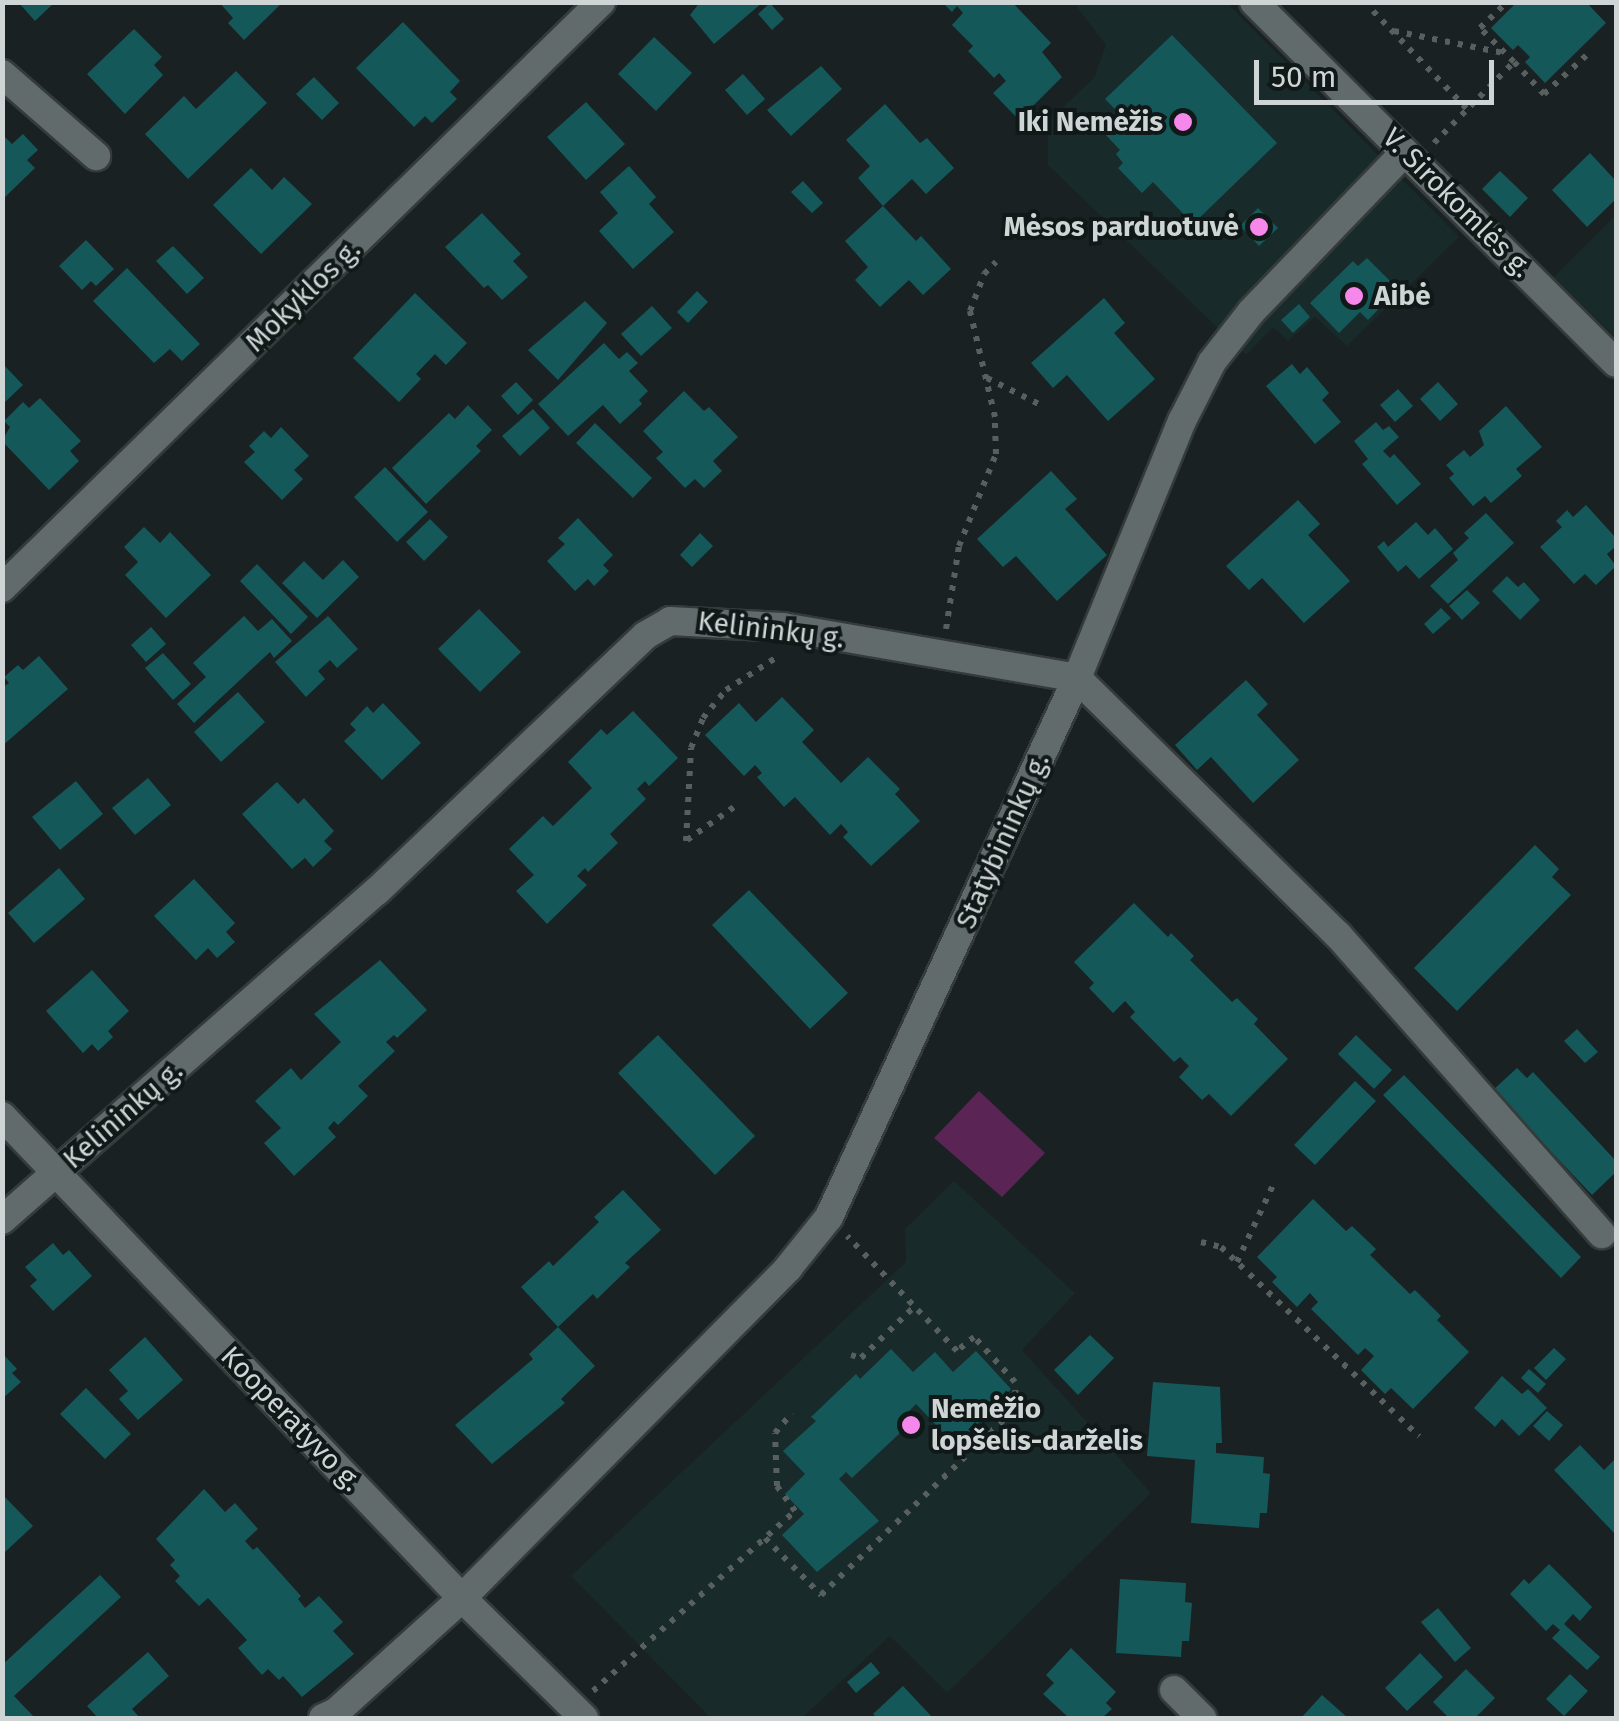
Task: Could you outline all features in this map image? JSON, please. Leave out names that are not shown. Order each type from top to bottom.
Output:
[{"type":"street","name":"Mokyklos g.","points":[[2,588],[600,2]]},
{"type":"street","name":"V. Sirokomlės g.","points":[[1254,2],[1616,363]]},
{"type":"street","points":[[2,74],[96,156]]},
{"type":"street","points":[[1410,157],[1251,312],[1212,362],[1182,420],[1078,678],[1338,936],[1602,1234]]},
{"type":"street","name":"Kelininkų g.","points":[[2,1220],[377,891],[646,634],[670,622],[695,620],[797,630],[1078,678]]},
{"type":"street","name":"Statybininkų g.","points":[[323,1718],[336,1712],[462,1598],[788,1268],[829,1217],[1078,678]]},
{"type":"street","name":"Kooperatyvo g.","points":[[2,1116],[462,1598],[579,1713]]},
{"type":"street","points":[[1174,1690],[1202,1718]]},
{"type":"path","points":[[1507,2],[1480,28],[1544,94],[1588,54]]},
{"type":"path","points":[[1373,11],[1468,109]]},
{"type":"path","points":[[1393,31],[1505,53]]},
{"type":"path","points":[[1410,157],[1468,109],[1514,62]]},
{"type":"path","points":[[942,655],[959,546],[996,454],[995,417],[970,311],[984,274],[996,262]]},
{"type":"path","points":[[986,377],[1043,406]]},
{"type":"path","points":[[734,806],[686,841],[691,748],[704,718],[726,690],[790,649],[797,630]]},
{"type":"path","points":[[1238,1262],[1275,1181]]},
{"type":"path","points":[[765,1538],[820,1595],[1016,1408],[1015,1382],[974,1337],[957,1351],[829,1217]]},
{"type":"path","points":[[1201,1242],[1221,1246],[1419,1436]]},
{"type":"path","points":[[851,1355],[861,1358],[914,1306]]},
{"type":"path","points":[[579,1713],[795,1510],[777,1486],[775,1433],[792,1414]]},
{"type":"shaded area","points":[[1074,3],[1227,3],[1459,237],[1347,346],[1315,317],[1288,341],[1273,327],[1246,355],[1048,165],[1048,121],[1094,78],[1106,45]]},
{"type":"shaded area","points":[[1616,215],[1616,338],[1554,277]]},
{"type":"shaded area","points":[[979,1091],[1045,1153],[1002,1197],[934,1138]]},
{"type":"shaded area","name":"Nemėžio lopšelis-darželis","points":[[954,1181],[1075,1293],[1022,1350],[1151,1493],[947,1693],[890,1636],[802,1718],[711,1718],[571,1576],[906,1262],[905,1229]]},
{"type":"building","points":[[18,2],[55,2],[35,21]]},
{"type":"building","points":[[219,2],[283,2],[244,40],[228,23],[233,18]]},
{"type":"building","points":[[700,2],[763,2],[714,44],[690,15]]},
{"type":"building","points":[[942,2],[1012,2],[1051,43],[1042,52],[1062,77],[1019,120],[993,93],[1006,81],[999,73],[994,78],[968,51],[973,46],[952,25],[963,13],[957,6],[952,12]]},
{"type":"building","points":[[1517,2],[1586,2],[1606,23],[1545,83],[1525,62],[1530,57],[1518,45],[1513,50],[1491,28]]},
{"type":"building","points":[[770,3],[784,19],[772,30],[758,14]]},
{"type":"building","points":[[403,22],[460,81],[450,92],[457,99],[432,123],[425,116],[414,127],[356,68]]},
{"type":"building","points":[[134,29],[162,57],[154,65],[163,75],[125,114],[87,74]]},
{"type":"building","name":"Iki Nemėžis","points":[[1172,35],[1277,143],[1193,224],[1153,182],[1142,193],[1118,168],[1123,163],[1116,154],[1120,150],[1101,130],[1119,113],[1105,99]]},
{"type":"building","points":[[654,37],[692,73],[656,111],[618,74]]},
{"type":"building","points":[[821,66],[842,89],[791,136],[767,110]]},
{"type":"building","points":[[236,71],[267,103],[188,179],[145,134],[184,96],[196,109]]},
{"type":"building","points":[[743,74],[765,99],[747,115],[725,90]]},
{"type":"building","points":[[314,77],[339,103],[322,120],[296,94]]},
{"type":"building","points":[[586,102],[625,144],[586,180],[547,137]]},
{"type":"building","points":[[885,104],[920,143],[927,138],[954,168],[926,194],[912,179],[883,206],[858,178],[870,166],[846,140]]},
{"type":"building","points":[[2,134],[12,144],[23,134],[38,150],[27,160],[35,168],[2,200]]},
{"type":"building","points":[[1590,153],[1616,181],[1616,199],[1587,227],[1552,190]]},
{"type":"building","points":[[629,166],[656,197],[649,204],[674,232],[633,269],[599,231],[618,213],[600,192]]},
{"type":"building","points":[[251,168],[272,190],[284,177],[312,204],[261,254],[213,205]]},
{"type":"building","points":[[1500,171],[1528,198],[1510,217],[1482,189]]},
{"type":"building","points":[[803,181],[823,203],[812,213],[791,192]]},
{"type":"building","points":[[883,206],[916,241],[921,236],[951,269],[923,295],[909,280],[880,307],[855,280],[868,267],[845,241]]},
{"type":"building","name":"Mėsos parduotuvė","points":[[1258,208],[1278,228],[1259,246],[1240,226]]},
{"type":"building","points":[[482,213],[521,254],[513,261],[528,277],[502,300],[488,285],[484,288],[445,247]]},
{"type":"building","points":[[86,240],[114,269],[96,286],[91,281],[82,290],[59,266]]},
{"type":"building","points":[[173,246],[204,278],[187,294],[156,261]]},
{"type":"building","name":"Aibė","points":[[1367,258],[1398,289],[1368,320],[1360,312],[1339,333],[1310,303],[1353,261],[1358,266]]},
{"type":"building","points":[[127,268],[200,344],[182,361],[170,349],[154,363],[93,301]]},
{"type":"building","points":[[697,291],[708,302],[688,323],[677,312]]},
{"type":"building","points":[[415,293],[467,343],[446,365],[435,354],[416,374],[421,379],[399,402],[353,358]]},
{"type":"building","points":[[1104,298],[1125,323],[1114,333],[1155,379],[1108,421],[1067,375],[1053,388],[1031,363]]},
{"type":"building","points":[[585,301],[607,323],[558,380],[528,350]]},
{"type":"building","points":[[1299,304],[1310,317],[1293,333],[1281,320]]},
{"type":"building","points":[[652,306],[672,328],[641,356],[621,334]]},
{"type":"building","points":[[604,343],[619,359],[627,352],[638,363],[629,371],[648,391],[639,400],[642,404],[620,424],[603,405],[568,436],[538,404]]},
{"type":"building","points":[[2,363],[23,385],[5,402],[2,399]]},
{"type":"building","points":[[1292,364],[1300,374],[1307,367],[1329,393],[1322,400],[1341,422],[1315,444],[1266,386]]},
{"type":"building","points":[[516,382],[533,400],[518,415],[501,396]]},
{"type":"building","points":[[1438,382],[1458,404],[1440,421],[1420,399]]},
{"type":"building","points":[[1398,389],[1413,406],[1395,422],[1380,405]]},
{"type":"building","points":[[684,391],[704,411],[709,407],[738,437],[713,461],[722,471],[704,488],[695,479],[685,488],[656,458],[663,452],[643,431]]},
{"type":"building","points":[[40,398],[81,441],[70,451],[79,461],[49,490],[2,441],[10,427],[4,421],[23,402],[29,408]]},
{"type":"building","points":[[468,405],[492,430],[476,446],[481,451],[426,504],[392,468],[449,413],[455,419]]},
{"type":"building","points":[[1506,406],[1542,447],[1516,469],[1522,476],[1491,503],[1485,496],[1473,506],[1449,478],[1454,474],[1446,465],[1464,450],[1470,457],[1484,445],[1479,431]]},
{"type":"building","points":[[533,409],[550,428],[520,456],[502,436]]},
{"type":"building","points":[[1376,422],[1383,430],[1389,426],[1399,437],[1383,451],[1390,458],[1394,454],[1421,484],[1397,505],[1362,464],[1368,459],[1354,441]]},
{"type":"building","points":[[595,423],[652,478],[633,498],[576,443]]},
{"type":"building","points":[[281,427],[309,456],[294,470],[303,479],[282,500],[244,462],[255,452],[249,446],[264,431],[271,438]]},
{"type":"building","points":[[385,467],[428,512],[397,542],[354,497]]},
{"type":"building","points":[[1051,471],[1077,499],[1065,509],[1107,555],[1057,601],[1016,556],[1003,567],[977,539]]},
{"type":"building","points":[[1298,500],[1320,524],[1308,535],[1350,581],[1304,623],[1262,578],[1249,590],[1226,566]]},
{"type":"building","points":[[1586,505],[1616,538],[1616,546],[1607,554],[1616,566],[1596,585],[1585,574],[1574,584],[1540,547],[1562,527],[1556,521],[1567,510],[1573,517]]},
{"type":"building","points":[[1486,513],[1514,543],[1448,604],[1430,586],[1458,560],[1453,553],[1469,538],[1464,533]]},
{"type":"building","points":[[578,518],[613,555],[603,565],[609,571],[594,586],[588,579],[575,591],[547,561],[565,544],[558,538]]},
{"type":"building","points":[[430,519],[448,537],[424,561],[406,542]]},
{"type":"building","points":[[1416,522],[1428,535],[1435,528],[1453,549],[1419,579],[1406,565],[1398,572],[1377,547],[1384,541],[1388,547]]},
{"type":"building","points":[[144,527],[160,543],[170,532],[211,575],[166,618],[125,575],[138,562],[124,547]]},
{"type":"building","points":[[700,533],[713,546],[692,567],[680,555]]},
{"type":"building","points":[[343,560],[359,577],[317,618],[282,583],[304,561],[323,580]]},
{"type":"building","points":[[257,564],[308,617],[291,634],[240,581]]},
{"type":"building","points":[[1507,576],[1518,587],[1524,582],[1540,600],[1520,620],[1492,591]]},
{"type":"building","points":[[1467,590],[1480,603],[1462,620],[1449,606]]},
{"type":"building","points":[[1441,608],[1451,618],[1433,634],[1424,624]]},
{"type":"building","points":[[479,609],[521,652],[480,692],[438,649]]},
{"type":"building","points":[[244,616],[258,631],[272,619],[292,641],[274,658],[270,652],[194,723],[177,704],[206,677],[193,663]]},
{"type":"building","points":[[328,616],[358,649],[337,668],[330,660],[318,671],[325,679],[306,697],[275,662]]},
{"type":"building","points":[[151,627],[166,644],[146,662],[131,645]]},
{"type":"building","points":[[163,653],[191,684],[173,700],[145,668]]},
{"type":"building","points":[[39,656],[68,689],[2,746],[2,688],[9,683],[4,677],[18,665],[23,670]]},
{"type":"building","points":[[1246,680],[1268,704],[1257,715],[1299,760],[1253,803],[1211,757],[1197,770],[1175,745]]},
{"type":"building","points":[[238,692],[265,722],[221,762],[194,732]]},
{"type":"building","points":[[782,697],[814,730],[802,742],[841,783],[868,757],[900,789],[895,794],[920,821],[871,866],[843,837],[848,832],[841,824],[830,835],[795,797],[784,807],[757,777],[762,773],[755,765],[744,776],[705,735],[739,703],[756,722]]},
{"type":"building","points":[[383,703],[421,743],[382,780],[344,741],[356,730],[350,724],[367,706],[373,713]]},
{"type":"building","points":[[633,711],[678,758],[649,786],[645,781],[637,789],[646,799],[610,834],[618,843],[588,872],[585,868],[577,876],[587,885],[547,924],[516,891],[534,875],[509,849],[543,816],[553,826],[592,788],[568,762],[601,729],[607,735]]},
{"type":"building","points":[[148,778],[171,805],[135,835],[112,808]]},
{"type":"building","points":[[76,781],[103,814],[60,850],[32,817]]},
{"type":"building","points":[[277,782],[298,804],[304,798],[334,831],[324,841],[332,849],[313,867],[305,858],[292,869],[242,814]]},
{"type":"building","points":[[1535,845],[1559,869],[1552,877],[1571,895],[1457,1011],[1414,968]]},
{"type":"building","points":[[59,868],[85,899],[34,943],[8,913]]},
{"type":"building","points":[[194,879],[235,923],[226,932],[235,942],[217,958],[208,948],[196,960],[154,916]]},
{"type":"building","points":[[749,890],[848,993],[810,1029],[712,925]]},
{"type":"building","points":[[1134,903],[1194,956],[1190,960],[1232,1002],[1237,998],[1258,1019],[1254,1024],[1288,1059],[1231,1116],[1209,1094],[1202,1100],[1179,1077],[1189,1066],[1180,1057],[1174,1062],[1130,1017],[1135,1012],[1125,1001],[1113,1013],[1089,988],[1094,983],[1074,962]]},
{"type":"building","points":[[380,960],[427,1010],[397,1038],[394,1035],[386,1042],[395,1051],[358,1086],[368,1096],[338,1125],[334,1121],[328,1128],[336,1137],[294,1176],[264,1143],[281,1128],[255,1101],[291,1068],[301,1080],[341,1042],[314,1014]]},
{"type":"building","points":[[92,970],[129,1011],[108,1031],[113,1037],[98,1051],[92,1044],[83,1053],[46,1011]]},
{"type":"building","points":[[1577,1029],[1598,1052],[1585,1063],[1564,1041]]},
{"type":"building","points":[[658,1035],[755,1136],[715,1175],[618,1073]]},
{"type":"building","points":[[1356,1035],[1392,1070],[1374,1089],[1338,1054]]},
{"type":"building","points":[[1517,1068],[1527,1078],[1533,1072],[1616,1161],[1616,1172],[1592,1195],[1493,1090]]},
{"type":"building","points":[[1404,1075],[1581,1257],[1561,1278],[1383,1095]]},
{"type":"building","points":[[1355,1081],[1376,1101],[1315,1165],[1294,1145]]},
{"type":"building","points":[[623,1190],[661,1230],[625,1263],[630,1267],[597,1299],[593,1294],[558,1327],[521,1287],[549,1261],[553,1266],[599,1222],[594,1217]]},
{"type":"building","points":[[1313,1199],[1346,1231],[1352,1226],[1376,1249],[1370,1255],[1410,1294],[1415,1290],[1441,1316],[1437,1320],[1469,1352],[1413,1409],[1391,1388],[1385,1394],[1361,1370],[1374,1356],[1365,1348],[1358,1355],[1311,1309],[1318,1302],[1310,1293],[1297,1307],[1272,1282],[1277,1277],[1257,1257]]},
{"type":"building","points":[[53,1243],[63,1255],[69,1250],[92,1276],[53,1311],[30,1286],[37,1280],[25,1267]]},
{"type":"building","points":[[558,1327],[595,1366],[561,1399],[565,1403],[492,1464],[455,1425],[533,1359],[529,1354]]},
{"type":"building","points":[[1090,1335],[1114,1358],[1078,1395],[1054,1370]]},
{"type":"building","points":[[145,1337],[183,1380],[138,1420],[119,1399],[128,1391],[109,1370]]},
{"type":"building","points":[[1554,1348],[1566,1359],[1546,1380],[1534,1368]]},
{"type":"building","points":[[891,1349],[913,1372],[935,1352],[953,1372],[976,1351],[1011,1389],[956,1446],[916,1404],[909,1411],[916,1418],[852,1478],[846,1472],[839,1479],[879,1521],[817,1572],[782,1535],[804,1514],[785,1494],[805,1474],[783,1451],[816,1421],[811,1417],[856,1374],[860,1379]]},
{"type":"building","points":[[2,1353],[17,1369],[12,1373],[21,1382],[2,1399]]},
{"type":"building","points":[[1529,1369],[1546,1384],[1538,1393],[1521,1378]]},
{"type":"building","points":[[1502,1376],[1522,1394],[1528,1389],[1547,1408],[1519,1436],[1502,1419],[1495,1427],[1474,1408]]},
{"type":"building","points":[[1153,1382],[1220,1387],[1222,1443],[1216,1443],[1216,1453],[1264,1457],[1263,1473],[1270,1474],[1267,1513],[1260,1513],[1259,1528],[1191,1523],[1195,1460],[1147,1456]]},
{"type":"building","points":[[86,1388],[131,1434],[105,1459],[60,1414]]},
{"type":"building","points":[[1547,1411],[1563,1425],[1549,1441],[1533,1426]]},
{"type":"building","points":[[1580,1445],[1604,1470],[1616,1458],[1616,1535],[1554,1470]]},
{"type":"building","points":[[204,1489],[225,1512],[235,1503],[258,1529],[245,1541],[253,1550],[257,1547],[301,1596],[298,1599],[305,1608],[319,1596],[343,1622],[333,1631],[354,1654],[302,1697],[283,1676],[279,1680],[268,1669],[262,1675],[238,1648],[247,1640],[208,1598],[199,1606],[175,1581],[180,1576],[170,1565],[175,1560],[156,1539]]},
{"type":"building","points":[[2,1494],[33,1526],[5,1552],[2,1549]]},
{"type":"building","points":[[1549,1564],[1592,1607],[1580,1621],[1573,1614],[1564,1624],[1600,1657],[1587,1670],[1552,1638],[1560,1630],[1553,1624],[1546,1631],[1510,1594],[1524,1579],[1529,1584]]},
{"type":"building","points":[[100,1575],[121,1597],[14,1696],[35,1718],[2,1718],[2,1665]]},
{"type":"building","points":[[1120,1579],[1186,1583],[1185,1602],[1192,1603],[1189,1641],[1182,1641],[1181,1657],[1116,1653]]},
{"type":"building","points":[[1438,1608],[1471,1648],[1455,1662],[1421,1622]]},
{"type":"building","points":[[1071,1648],[1116,1692],[1106,1703],[1112,1709],[1102,1718],[1069,1718],[1043,1694],[1054,1683],[1046,1675]]},
{"type":"building","points":[[148,1652],[169,1676],[132,1709],[140,1718],[98,1718],[87,1706]]},
{"type":"building","points":[[1420,1653],[1443,1677],[1407,1711],[1385,1688]]},
{"type":"building","points":[[871,1662],[880,1673],[856,1693],[847,1682]]},
{"type":"building","points":[[1466,1669],[1495,1698],[1475,1718],[1449,1718],[1433,1702]]},
{"type":"building","points":[[1570,1674],[1588,1691],[1564,1716],[1546,1699]]},
{"type":"building","points":[[903,1686],[933,1718],[877,1718],[873,1714]]},
{"type":"building","points":[[1322,1695],[1348,1718],[1301,1718]]},
{"type":"place","name":"Iki Nemėžis","points":[[1183,122]]},
{"type":"place","name":"Mėsos parduotuvė","points":[[1259,227]]},
{"type":"place","name":"Aibė","points":[[1354,296]]},
{"type":"place","name":"Nemėžio lopšelis-darželis","points":[[911,1425]]}]
